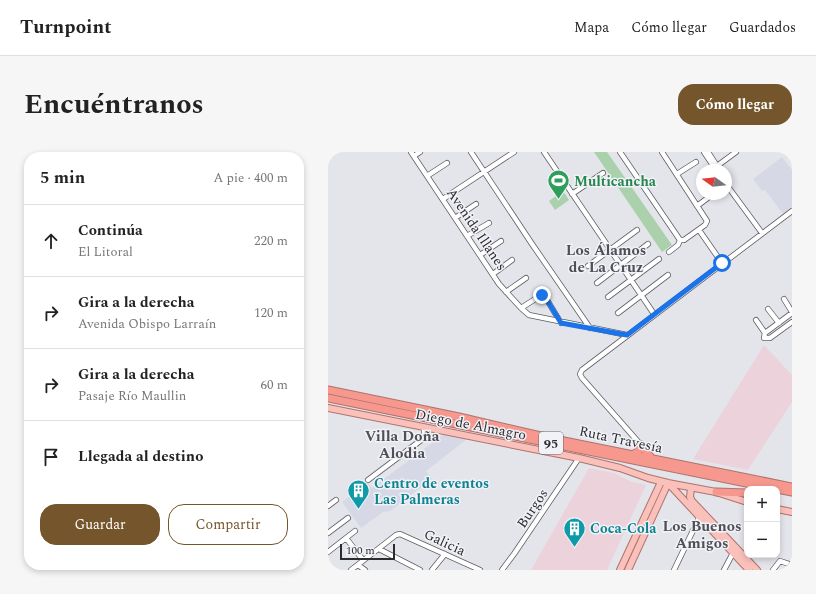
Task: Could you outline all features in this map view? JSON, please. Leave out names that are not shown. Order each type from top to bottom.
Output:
[{"type":"highway","name":"Ruta Travesía","points":[[328,390],[458,417],[539,436],[792,487]]},
{"type":"highway","name":"Ruta Travesía","points":[[328,398],[761,486]]},
{"type":"highway","points":[[632,455],[638,452],[641,445],[653,459]]},
{"type":"highway","name":"Ruta Travesía","points":[[780,490],[792,493]]},
{"type":"highway","points":[[716,492],[744,493]]},
{"type":"highway","points":[[780,493],[792,493]]},
{"type":"main road","name":"Diego de Almagro","points":[[328,408],[579,458],[620,468],[643,477],[668,484],[716,492],[744,501]]},
{"type":"main road","points":[[620,570],[661,482],[668,480],[688,484],[691,488],[690,499],[701,515],[749,570]]},
{"type":"main road","points":[[628,570],[668,484],[756,570]]},
{"type":"main road","points":[[780,510],[792,512]]},
{"type":"street","points":[[412,154],[420,152]]},
{"type":"street","points":[[471,152],[590,328]]},
{"type":"street","points":[[443,199],[514,152]]},
{"type":"street","points":[[544,152],[654,314]]},
{"type":"street","points":[[620,152],[680,240]]},
{"type":"street","points":[[662,152],[707,221],[699,230],[684,240],[680,240]]},
{"type":"street","points":[[704,152],[713,164]]},
{"type":"street","points":[[708,152],[714,164]]},
{"type":"street","points":[[723,164],[736,152]]},
{"type":"street","name":"Avenida Illanes","points":[[412,154],[506,292],[529,315],[561,323]]},
{"type":"street","points":[[677,174],[696,162]]},
{"type":"street","points":[[427,176],[447,163]]},
{"type":"street","points":[[572,194],[603,173]]},
{"type":"street","points":[[732,192],[762,233]]},
{"type":"street","points":[[697,206],[705,200]]},
{"type":"street","points":[[455,218],[476,204]]},
{"type":"street","points":[[641,445],[582,378],[580,374],[582,370],[792,210]]},
{"type":"street","points":[[467,236],[489,223]]},
{"type":"street","points":[[588,266],[637,230]]},
{"type":"street","points":[[699,230],[722,263]]},
{"type":"street","points":[[669,252],[678,245],[680,240]]},
{"type":"street","points":[[480,255],[501,241]]},
{"type":"street","points":[[597,282],[648,244]]},
{"type":"street","points":[[608,297],[659,259]]},
{"type":"street","points":[[493,274],[512,260]]},
{"type":"street","points":[[618,313],[668,275]]},
{"type":"street","points":[[506,292],[526,278]]},
{"type":"street","points":[[521,308],[544,295],[561,323],[627,335]]},
{"type":"street","points":[[784,299],[792,313],[766,333],[764,338],[770,338],[792,322]]},
{"type":"street","points":[[768,309],[779,323]]},
{"type":"street","points":[[756,320],[766,333]]},
{"type":"street","points":[[368,480],[424,438],[424,427]]},
{"type":"street","name":"Burgos","points":[[502,570],[579,458]]},
{"type":"street","points":[[328,506],[336,500]]},
{"type":"street","points":[[674,570],[701,515]]},
{"type":"street","points":[[328,533],[348,518]]},
{"type":"street","points":[[329,549],[355,532]]},
{"type":"street","name":"Galicia","points":[[378,549],[396,535],[400,534],[480,570]]},
{"type":"street","points":[[346,538],[363,560]]},
{"type":"street","points":[[351,570],[378,549],[420,570]]},
{"type":"street","points":[[724,570],[733,553]]},
{"type":"street","points":[[432,570],[445,554]]},
{"type":"street","points":[[773,570],[780,561],[792,565]]},
{"type":"street","points":[[358,565],[364,570]]},
{"type":"shaded area","points":[[782,157],[792,170],[792,207],[783,214],[765,190],[762,191],[753,179]]},
{"type":"shaded area","points":[[764,345],[792,375],[792,402],[748,470],[693,459]]},
{"type":"shaded area","name":"Centro de eventos Las Palmeras","points":[[448,431],[471,436],[426,471],[432,479],[390,511],[383,512],[361,528],[342,502],[368,483],[372,488]]},
{"type":"shaded area","name":"Coca-Cola","points":[[589,468],[614,473],[632,482],[646,485],[607,570],[531,570]]},
{"type":"green space","points":[[594,152],[607,152],[672,245],[662,252]]},
{"type":"green space","name":"Multicancha","points":[[563,191],[569,200],[555,210],[549,201]]},
{"type":"place","name":"Multicancha","points":[[559,200]]},
{"type":"place","name":"Centro de eventos Las Palmeras","points":[[359,510]]},
{"type":"place","name":"Coca-Cola","points":[[574,548]]},
{"type":"district","name":"Los Álamos de La Cruz","points":[[606,258]]},
{"type":"district","name":"Villa Doña Alodia","points":[[402,444]]},
{"type":"district","name":"Los Buenos Amigos","points":[[702,534]]},
{"type":"route","points":[[542,295],[544,295],[561,323],[627,335],[722,263]]}]
